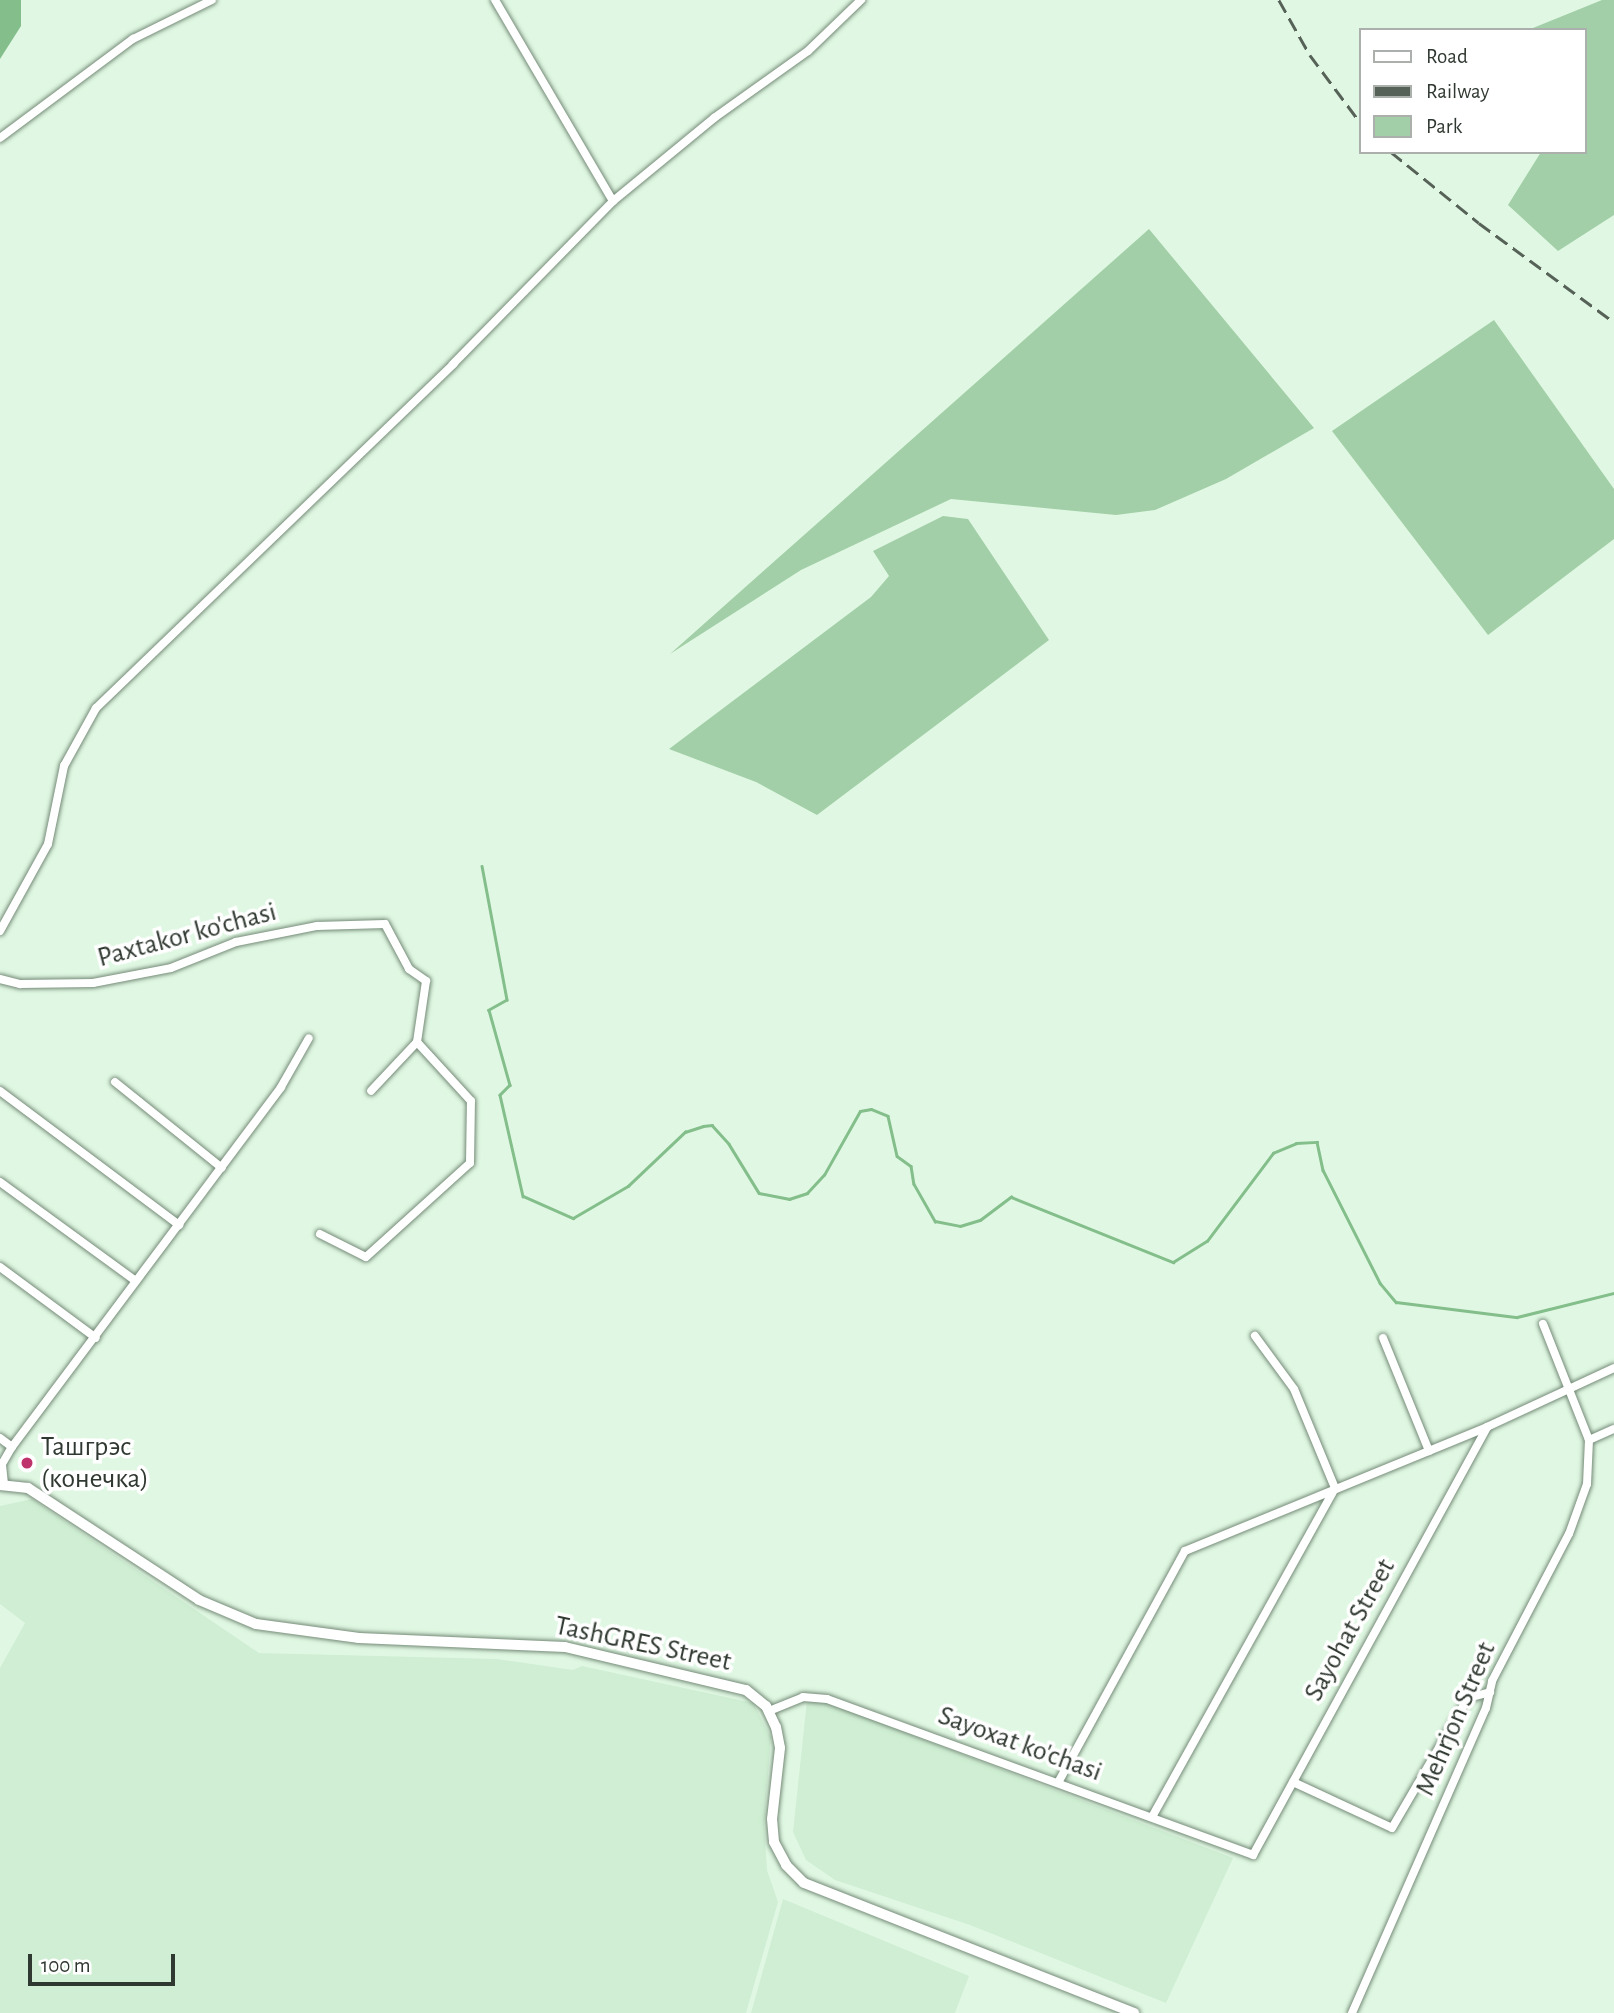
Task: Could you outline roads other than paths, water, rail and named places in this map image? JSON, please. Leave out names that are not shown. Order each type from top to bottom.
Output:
[{"type":"main road","name":"TashGRES Street","points":[[2,1484],[28,1488],[199,1600],[256,1624],[359,1638],[565,1647],[727,1684],[752,1693],[769,1711]]},
{"type":"main road","points":[[769,1711],[780,1748],[772,1830],[779,1854],[795,1876],[829,1897],[1134,2013]]},
{"type":"street","points":[[0,138],[133,39],[212,0]]},
{"type":"street","points":[[495,0],[612,201]]},
{"type":"street","points":[[0,931],[48,844],[64,766],[96,708],[445,373],[612,201],[714,118],[808,51],[861,0]]},
{"type":"street","name":"Paxtakor ko'chasi","points":[[0,979],[20,984],[93,983],[171,968],[236,943],[317,926],[386,924],[409,969],[426,981],[417,1042]]},
{"type":"street","points":[[2,1484],[2,1464],[12,1447],[281,1087],[309,1038]]},
{"type":"street","points":[[320,1234],[366,1257],[470,1163],[471,1101],[417,1042],[371,1091]]},
{"type":"street","points":[[115,1082],[222,1168]]},
{"type":"street","points":[[0,1091],[179,1225]]},
{"type":"street","points":[[0,1182],[136,1281]]},
{"type":"street","points":[[0,1267],[96,1338]]},
{"type":"street","name":"Mehrjon Street","points":[[1352,2013],[1490,1692],[1569,1534],[1587,1484],[1589,1440],[1542,1324]]},
{"type":"street","points":[[1255,1336],[1294,1389],[1335,1488]]},
{"type":"street","points":[[1383,1338],[1429,1451]]},
{"type":"street","points":[[1059,1781],[1185,1551],[1487,1427],[1614,1368]]},
{"type":"street","name":"Sayohat Street","points":[[1293,1782],[1487,1427]]},
{"type":"street","points":[[1589,1440],[1614,1429]]},
{"type":"street","points":[[0,1438],[12,1447]]},
{"type":"street","points":[[1152,1817],[1335,1488]]},
{"type":"street","points":[[1293,1782],[1392,1828],[1468,1698],[1490,1692]]},
{"type":"street","name":"Sayoxat ko'chasi","points":[[769,1711],[803,1697],[827,1699],[1059,1781],[1254,1855],[1293,1782]]},
{"type":"waterway","points":[[482,866],[507,1000],[489,1010],[510,1085],[500,1095],[523,1196],[573,1218],[628,1186],[685,1132],[712,1125],[729,1144],[759,1193],[789,1199],[807,1193],[824,1175],[860,1111],[871,1109],[888,1116],[897,1156],[911,1166],[914,1184],[935,1221],[960,1226],[980,1220],[1011,1197],[1173,1262],[1207,1241],[1273,1153],[1296,1143],[1317,1142],[1323,1170],[1380,1283],[1396,1302],[1517,1317],[1614,1293]]},
{"type":"railway","points":[[1279,0],[1310,55],[1358,119]]},
{"type":"railway","points":[[1393,154],[1479,223],[1614,322]]},
{"type":"place","name":"Ташгрэс (конечка)","points":[[27,1463]]}]
